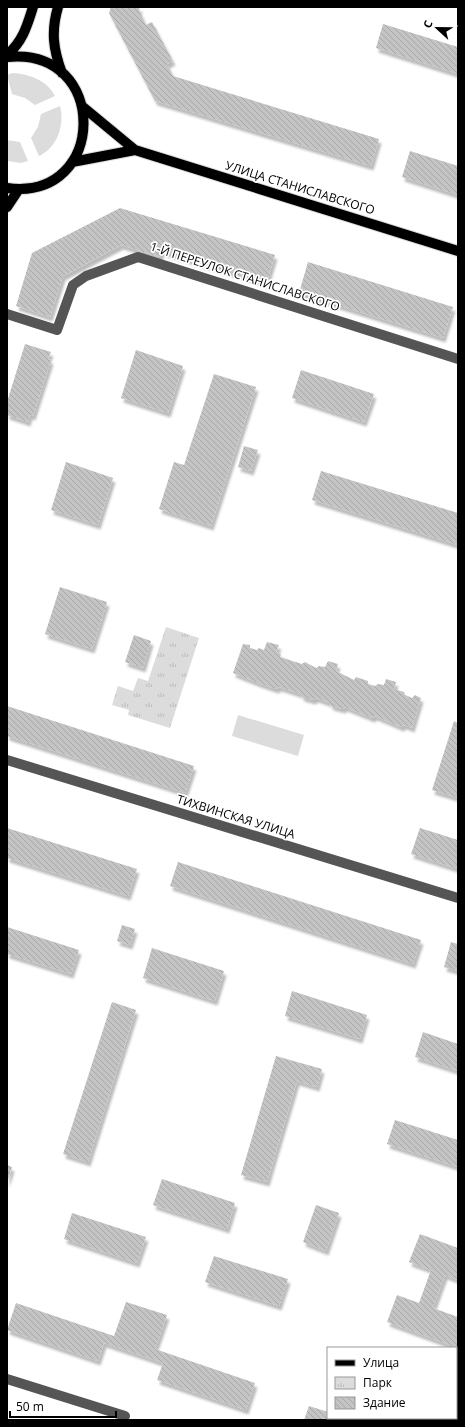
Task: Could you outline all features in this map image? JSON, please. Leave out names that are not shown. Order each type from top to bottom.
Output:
[{"type":"main road","points":[[7,56],[18,46],[25,33],[33,7]]},
{"type":"main road","points":[[7,188],[19,189],[38,187],[56,178],[72,162],[79,150],[83,136],[85,121],[83,107],[75,89],[62,72],[52,37],[58,7]]},
{"type":"main road","points":[[7,56],[31,57],[62,72]]},
{"type":"main road","points":[[83,107],[135,150]]},
{"type":"main road","points":[[72,162],[135,150]]},
{"type":"main road","name":"УЛИЦА СТАНИСЛАВСКОГО","points":[[135,150],[458,251]]},
{"type":"main road","points":[[7,207],[19,189]]},
{"type":"street","name":"1-Й ПЕРЕУЛОК СТАНИСЛАВСКОГО","points":[[7,314],[57,330],[73,285],[86,276],[138,257],[458,359]]},
{"type":"street","name":"ТИХВИНСКАЯ УЛИЦА","points":[[7,760],[458,898]]},
{"type":"street","points":[[7,1379],[125,1416]]},
{"type":"green space","points":[[12,73],[31,76],[37,79],[52,90],[55,96],[35,105],[25,98],[12,94],[7,75]]},
{"type":"green space","points":[[60,106],[61,121],[58,135],[51,147],[39,156],[31,138],[38,127],[41,114]]},
{"type":"green space","points":[[7,140],[20,142],[28,161],[21,163],[7,161]]},
{"type":"green space","points":[[166,627],[199,638],[170,728],[128,715],[129,710],[112,705],[118,686],[133,691],[138,678],[148,681]]},
{"type":"green space","points":[[238,715],[304,735],[298,756],[232,736]]},
{"type":"building","points":[[111,7],[140,7],[139,10],[146,25],[152,22],[173,61],[167,64],[173,76],[379,139],[371,166],[155,101],[109,13]]},
{"type":"building","points":[[383,24],[458,47],[458,74],[376,48]]},
{"type":"building","points":[[410,151],[458,166],[458,195],[402,177]]},
{"type":"building","points":[[120,208],[275,255],[266,284],[163,252],[166,240],[160,257],[121,245],[63,276],[50,317],[16,306],[32,253]]},
{"type":"building","points":[[308,262],[453,307],[443,338],[299,293]]},
{"type":"building","points":[[25,344],[51,352],[48,359],[51,360],[33,416],[30,415],[28,422],[7,415],[7,402]]},
{"type":"building","points":[[136,350],[183,366],[168,413],[121,398]]},
{"type":"building","points":[[301,370],[374,394],[364,422],[292,398]]},
{"type":"building","points":[[214,374],[256,387],[211,526],[159,509],[174,462],[184,465]]},
{"type":"building","points":[[244,446],[258,450],[251,471],[238,467]]},
{"type":"building","points":[[66,462],[113,478],[98,525],[51,510]]},
{"type":"building","points":[[321,471],[458,513],[458,545],[312,500]]},
{"type":"building","points":[[60,587],[107,602],[92,649],[45,634]]},
{"type":"building","points":[[134,635],[151,641],[143,668],[125,662]]},
{"type":"building","points":[[267,642],[279,645],[276,652],[281,654],[280,657],[302,664],[305,662],[316,668],[319,666],[325,667],[328,661],[338,664],[336,671],[354,680],[356,677],[368,681],[368,684],[375,686],[378,684],[384,685],[386,679],[396,682],[394,689],[404,692],[405,695],[412,698],[415,695],[421,698],[412,728],[404,725],[401,727],[375,716],[372,718],[345,707],[343,709],[331,706],[330,703],[316,698],[313,700],[302,697],[301,694],[279,687],[276,689],[233,673],[243,644],[250,645],[250,648],[257,650],[259,648],[264,650]]},
{"type":"building","points":[[7,706],[194,766],[185,793],[7,736]]},
{"type":"building","points":[[454,721],[458,723],[458,798],[432,790]]},
{"type":"building","points":[[7,828],[137,869],[128,896],[7,858]]},
{"type":"building","points":[[420,828],[458,840],[458,869],[411,854]]},
{"type":"building","points":[[178,862],[421,940],[413,964],[170,886]]},
{"type":"building","points":[[122,925],[135,929],[130,945],[117,941]]},
{"type":"building","points":[[7,927],[79,950],[71,974],[7,954]]},
{"type":"building","points":[[451,942],[458,944],[458,971],[444,967]]},
{"type":"building","points":[[152,948],[224,971],[215,1001],[143,978]]},
{"type":"building","points":[[292,991],[367,1015],[360,1039],[285,1016]]},
{"type":"building","points":[[112,1002],[136,1010],[88,1162],[63,1154]]},
{"type":"building","points":[[423,1032],[458,1044],[458,1071],[415,1057]]},
{"type":"building","points":[[276,1056],[322,1069],[317,1087],[297,1081],[267,1182],[241,1175]]},
{"type":"building","points":[[395,1120],[458,1140],[458,1167],[387,1144]]},
{"type":"building","points":[[7,1165],[12,1167],[7,1183]]},
{"type":"building","points":[[162,1179],[235,1203],[227,1229],[153,1205]]},
{"type":"building","points":[[316,1205],[339,1213],[326,1251],[303,1242]]},
{"type":"building","points":[[72,1213],[146,1237],[137,1263],[64,1239]]},
{"type":"building","points":[[420,1234],[458,1248],[458,1280],[445,1275],[433,1308],[458,1317],[458,1348],[387,1322],[397,1295],[419,1303],[431,1270],[409,1262]]},
{"type":"building","points":[[214,1256],[288,1279],[279,1306],[205,1282]]},
{"type":"building","points":[[126,1302],[167,1315],[155,1349],[255,1383],[246,1410],[157,1380],[163,1363],[104,1343],[98,1361],[7,1330],[16,1303],[114,1336]]},
{"type":"building","points":[[309,1406],[327,1412],[327,1419],[353,1420],[304,1420]]}]
